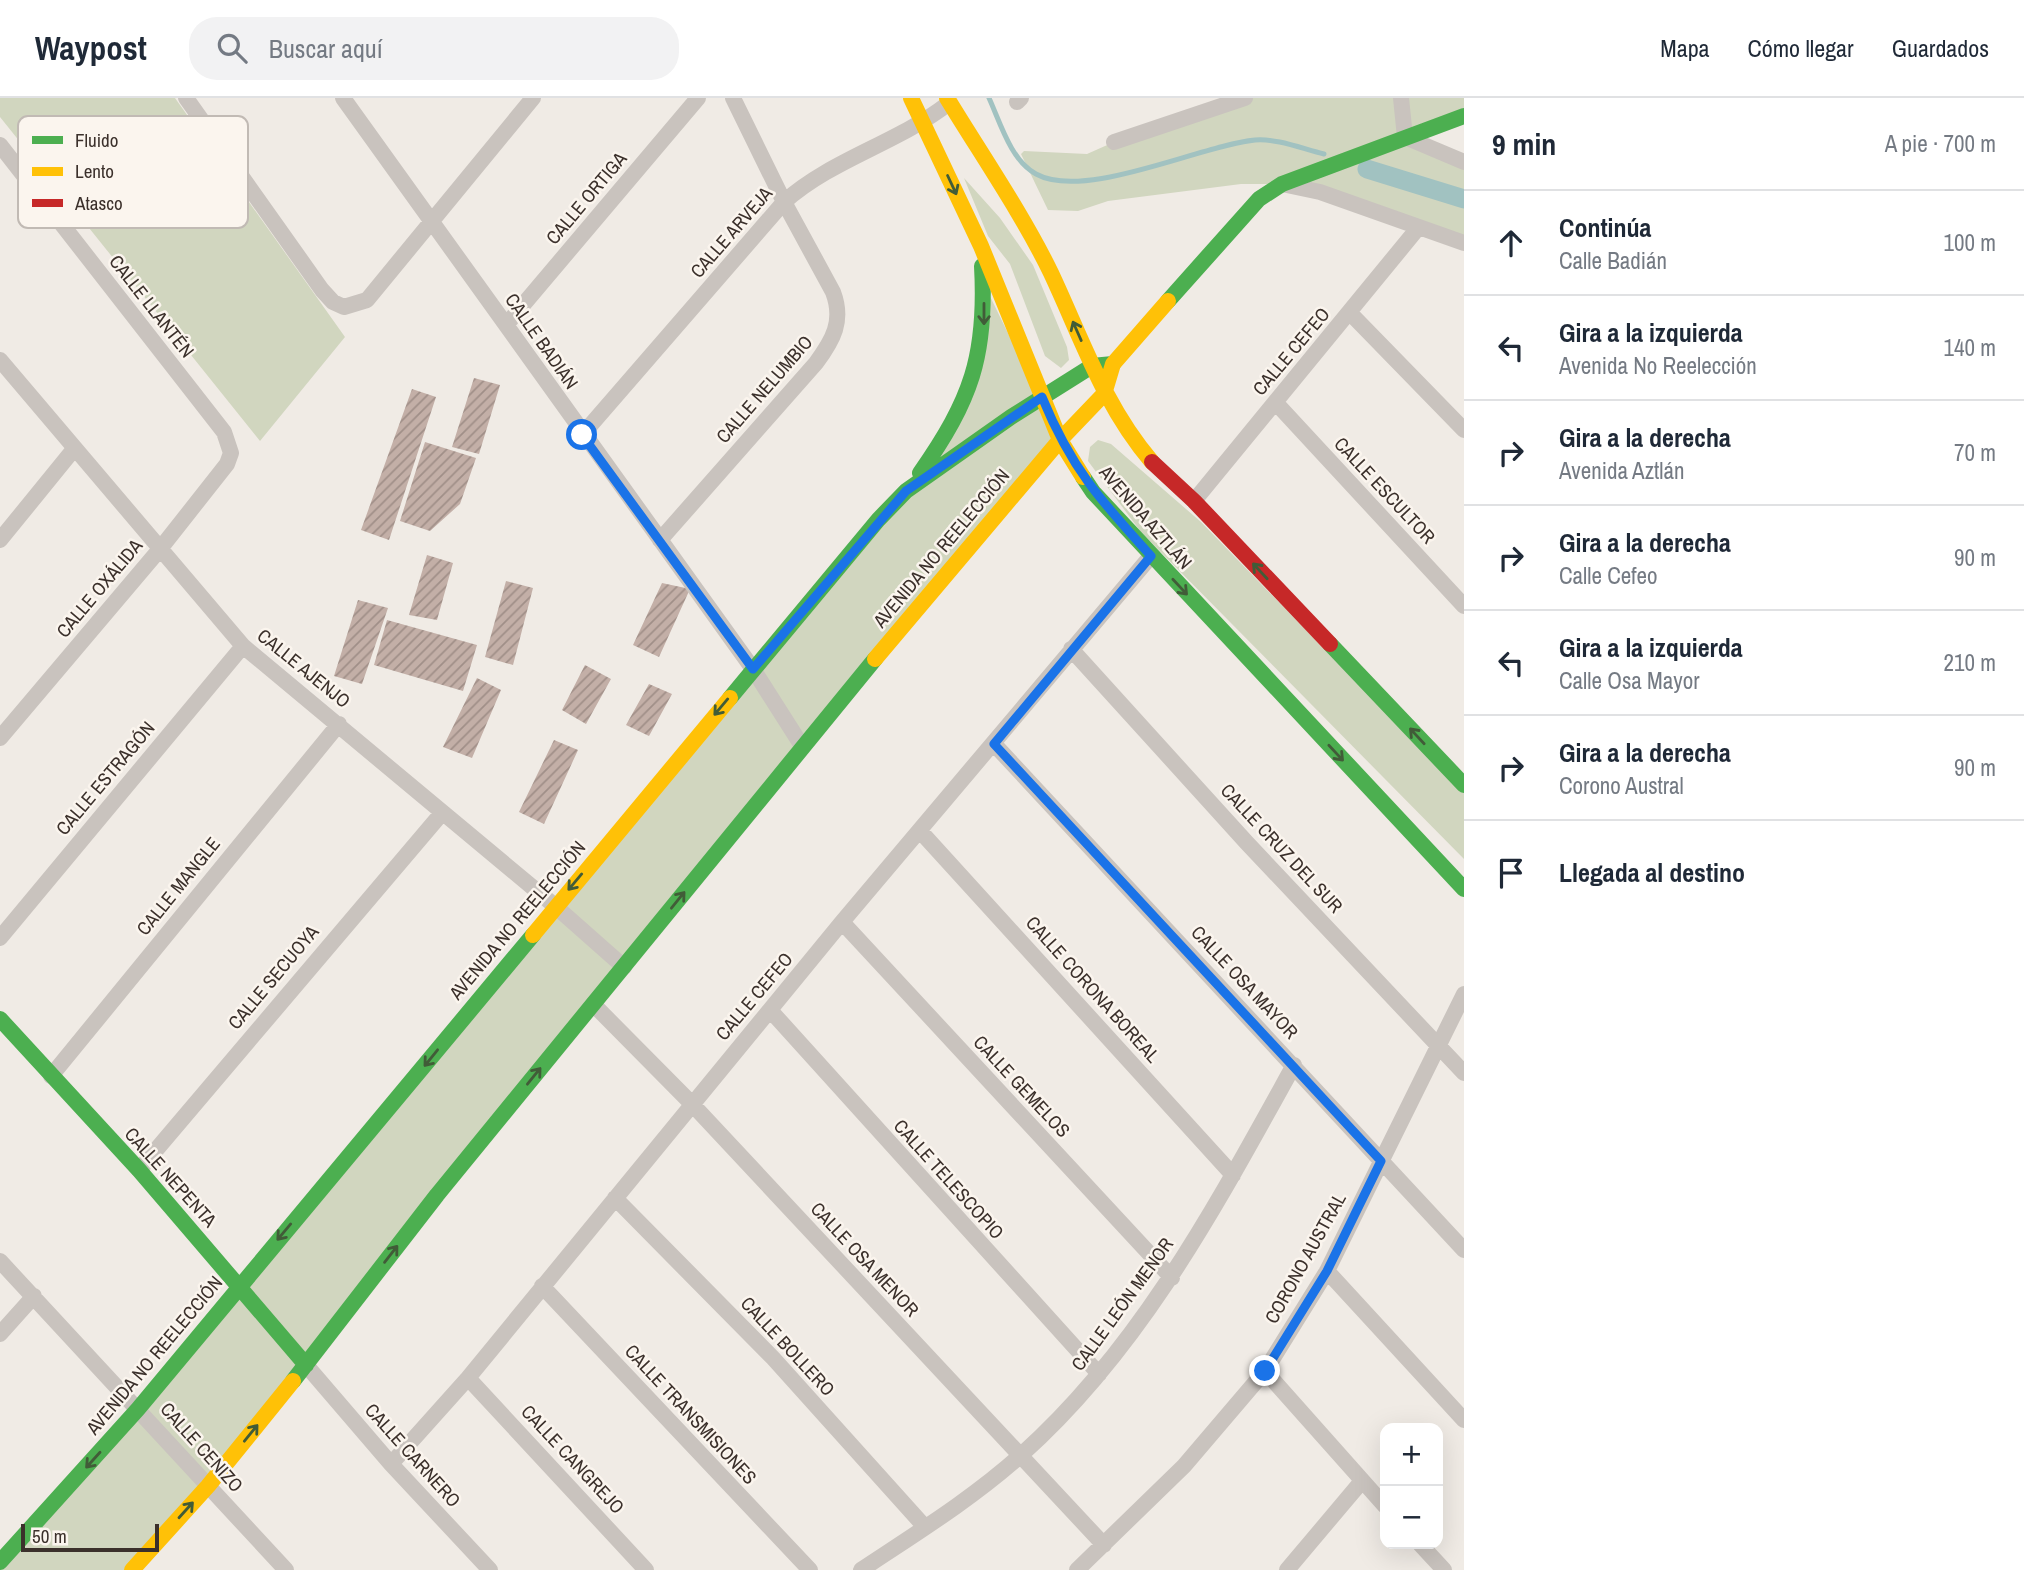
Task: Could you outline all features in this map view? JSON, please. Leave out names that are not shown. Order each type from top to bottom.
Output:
[{"type":"main road","name":"AVENIDA AZTLÁN","points":[[911,98],[981,246],[1060,440],[1093,492],[1464,889]]},
{"type":"main road","points":[[948,101],[1034,243],[1104,394],[1123,428],[1151,461],[1194,501],[1464,785]]},
{"type":"main road","name":"AVENIDA NO REELECCIÓN","points":[[132,1570],[208,1486],[306,1365],[437,1195],[802,746],[1060,440],[1104,394],[1113,365],[1240,219],[1259,199],[1282,184],[1464,116]]},
{"type":"main road","points":[[906,491],[966,403],[984,329],[981,246]]},
{"type":"main road","name":"AVENIDA NO REELECCIÓN","points":[[0,1562],[138,1409],[753,669],[906,491],[1042,397],[1092,366],[1113,365]]},
{"type":"main road","name":"CALLE NEPENTA","points":[[0,1019],[139,1170],[306,1365]]},
{"type":"street","points":[[186,98],[199,116]]},
{"type":"street","points":[[248,186],[333,302],[344,307],[367,300],[533,98]]},
{"type":"street","name":"CALLE ORTIGA","points":[[506,325],[698,98]]},
{"type":"street","name":"CALLE NELUMBIO","points":[[660,540],[831,342],[839,308],[783,202],[733,98]]},
{"type":"street","points":[[1114,142],[1245,98]]},
{"type":"street","points":[[1401,98],[1405,137],[1464,162]]},
{"type":"street","name":"CALLE BADIÁN","points":[[348,100],[430,223],[753,669],[802,746]]},
{"type":"street","name":"CALLE ARVEJA","points":[[582,435],[783,202],[825,172],[923,123],[948,101]]},
{"type":"street","name":"CALLE LLANTÉN","points":[[0,145],[18,168]]},
{"type":"street","points":[[1282,184],[1320,192],[1461,245]]},
{"type":"street","name":"CALLE LLANTÉN","points":[[65,228],[224,432],[231,453],[227,464]]},
{"type":"street","name":"CALLE CEFEO","points":[[1194,501],[1419,228]]},
{"type":"street","points":[[1350,314],[1464,430]]},
{"type":"street","name":"CALLE AJENJO","points":[[0,360],[243,646],[339,724],[624,967]]},
{"type":"street","name":"CALLE ESCULTOR","points":[[1275,402],[1464,606]]},
{"type":"street","points":[[0,540],[74,449]]},
{"type":"street","name":"CALLE OXÁLIDA","points":[[0,738],[160,549],[227,464]]},
{"type":"street","name":"CALLE CEFEO","points":[[391,1464],[468,1378],[842,922],[921,832],[1151,556]]},
{"type":"street","name":"CALLE ESTRAGÓN","points":[[0,938],[243,646]]},
{"type":"street","name":"CALLE CRUZ DEL SUR","points":[[1071,649],[1247,843],[1464,1073]]},
{"type":"street","name":"CALLE MANGLE","points":[[51,1076],[339,724]]},
{"type":"street","name":"CALLE OSA MAYOR","points":[[994,744],[1464,1250]]},
{"type":"street","name":"CALLE SECUOYA","points":[[139,1170],[442,813]]},
{"type":"street","name":"CALLE CORONA BOREAL","points":[[921,832],[1233,1175]]},
{"type":"street","name":"CALLE GEMELOS","points":[[842,922],[1172,1278]]},
{"type":"street","name":"CORONO AUSTRAL","points":[[1077,1570],[1184,1466],[1265,1371],[1327,1271],[1464,994]]},
{"type":"street","name":"CALLE OSA MENOR","points":[[593,1004],[692,1104],[1104,1545]]},
{"type":"street","name":"CALLE TELESCOPIO","points":[[770,1010],[1099,1374]]},
{"type":"street","name":"CALLE LEÓN MENOR","points":[[860,1570],[925,1527],[1020,1456],[1099,1374],[1172,1278],[1294,1065]]},
{"type":"street","name":"CALLE BOLLERO","points":[[615,1198],[773,1358],[925,1527]]},
{"type":"street","name":"CALLE CENIZO","points":[[0,1261],[286,1570]]},
{"type":"street","points":[[1327,1271],[1464,1420]]},
{"type":"street","name":"CALLE TRANSMISIONES","points":[[542,1286],[810,1570]]},
{"type":"street","points":[[0,1334],[34,1296]]},
{"type":"street","name":"CALLE CARNERO","points":[[306,1365],[391,1464],[490,1570]]},
{"type":"street","points":[[1265,1371],[1380,1501]]},
{"type":"street","name":"CALLE CANGREJO","points":[[468,1378],[646,1570]]},
{"type":"street","points":[[1287,1570],[1362,1481]]},
{"type":"street","points":[[1424,1549],[1441,1569]]},
{"type":"green space","points":[[0,98],[175,98],[188,116],[18,116],[18,139],[0,117]]},
{"type":"green space","points":[[1245,98],[1464,98],[1464,116],[1406,137],[1464,162],[1464,243],[1282,184],[1241,184],[1108,201],[1078,211],[1048,210],[1021,154],[1024,151],[1087,154],[1114,142]]},
{"type":"green space","points":[[964,178],[1000,218],[1033,265],[1067,347],[1069,360],[1061,368],[1045,356],[1010,264],[988,236]]},
{"type":"green space","points":[[248,201],[345,337],[260,441],[89,228],[248,228]]},
{"type":"green space","points":[[984,284],[1060,440],[132,1570],[0,1570],[906,491],[966,403]]},
{"type":"green space","points":[[1098,440],[1111,444],[1201,522],[1464,793],[1464,859],[1141,532],[1088,461],[1090,447]]},
{"type":"building","points":[[474,378],[500,385],[479,454],[452,447]]},
{"type":"building","points":[[412,389],[436,397],[389,540],[361,530]]},
{"type":"building","points":[[425,442],[476,458],[460,504],[430,531],[400,521]]},
{"type":"building","points":[[427,555],[453,563],[437,620],[409,615]]},
{"type":"building","points":[[506,581],[533,588],[513,665],[485,657]]},
{"type":"building","points":[[662,583],[690,589],[659,657],[633,645]]},
{"type":"building","points":[[358,600],[388,608],[362,684],[334,676]]},
{"type":"building","points":[[387,620],[477,645],[463,691],[374,665]]},
{"type":"building","points":[[585,665],[611,679],[586,724],[562,710]]},
{"type":"building","points":[[477,678],[501,690],[472,758],[443,747]]},
{"type":"building","points":[[649,684],[672,694],[649,736],[626,725]]},
{"type":"building","points":[[554,740],[578,750],[544,824],[519,812]]},
{"type":"waterway","points":[[989,98],[1007,140],[1020,160],[1036,174],[1057,180],[1083,181],[1113,176],[1255,140],[1281,142],[1324,154]]},
{"type":"waterway","points":[[1367,169],[1464,199]]},
{"type":"traffic: fast","points":[[1168,301],[1259,199],[1282,184],[1464,116]]},
{"type":"traffic: fast","points":[[920,473],[952,423],[972,376],[982,326],[982,266]]},
{"type":"traffic: fast","points":[[730,698],[878,520],[906,491],[1011,417],[1092,366],[1113,364]]},
{"type":"traffic: fast","points":[[1083,477],[1093,492],[1464,889]]},
{"type":"traffic: fast","points":[[1330,644],[1464,785]]},
{"type":"traffic: fast","points":[[293,1381],[437,1195],[875,659]]},
{"type":"traffic: fast","points":[[0,1562],[138,1409],[533,935]]},
{"type":"traffic: fast","points":[[0,1019],[139,1170],[306,1365]]},
{"type":"traffic: slow","points":[[911,98],[981,246],[1060,440],[1083,477]]},
{"type":"traffic: slow","points":[[947,98],[1040,251],[1107,395],[1135,441],[1152,462]]},
{"type":"traffic: slow","points":[[875,659],[1060,440],[1104,394],[1113,364],[1168,301]]},
{"type":"traffic: slow","points":[[533,935],[730,698]]},
{"type":"traffic: slow","points":[[132,1570],[208,1486],[293,1381]]},
{"type":"traffic: jam","points":[[1152,462],[1194,501],[1330,644]]},
{"type":"route","points":[[582,435],[753,669],[878,520],[906,491],[1042,397],[1060,440],[1075,466],[1093,492],[1151,556],[994,744],[1381,1161],[1327,1271],[1265,1371]]}]
